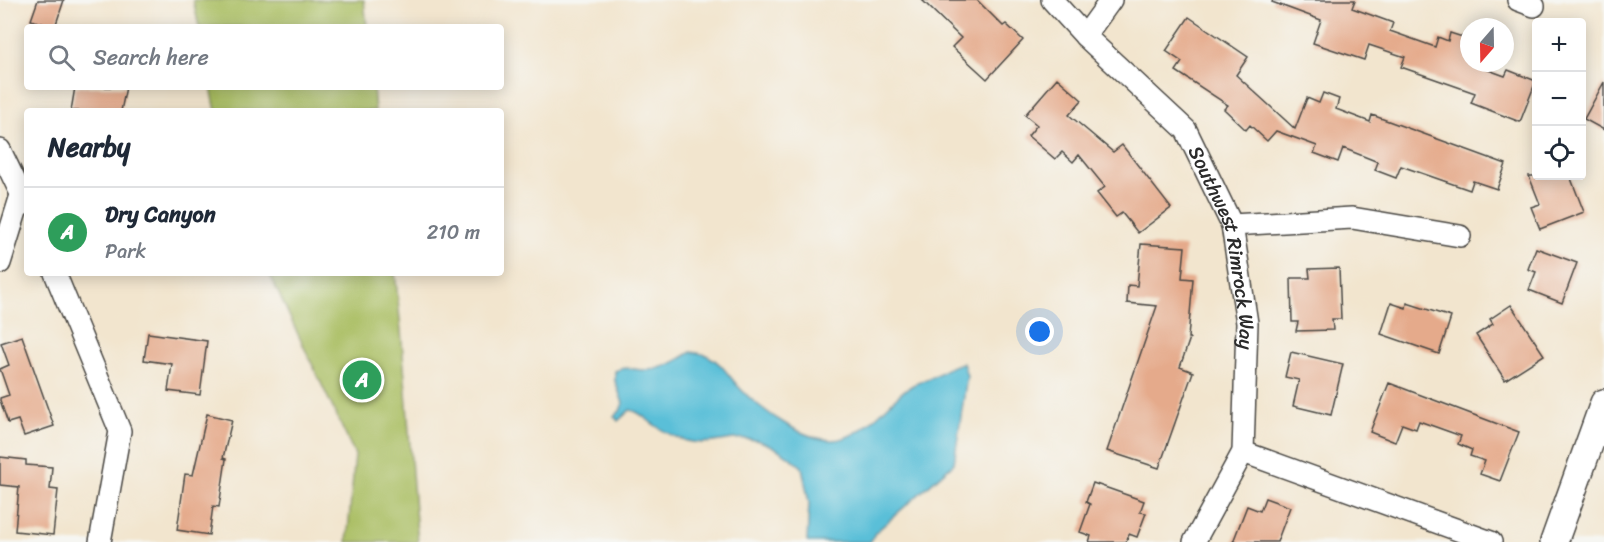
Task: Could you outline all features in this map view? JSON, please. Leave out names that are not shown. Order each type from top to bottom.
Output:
[{"type":"street","name":"Southwest Rimrock Way","points":[[1052,0],[1085,36],[1186,130],[1232,225],[1247,323],[1243,452],[1194,542]]},
{"type":"street","points":[[1085,36],[1111,0]]},
{"type":"street","points":[[0,152],[24,199],[0,262]]},
{"type":"street","points":[[1232,225],[1352,218],[1460,236]]},
{"type":"street","points":[[56,276],[120,431],[100,542]]},
{"type":"street","points":[[1554,542],[1604,403]]},
{"type":"street","points":[[1243,452],[1491,542]]},
{"type":"green space","points":[[193,0],[364,0],[367,24],[198,24]]},
{"type":"green space","points":[[212,90],[373,90],[375,108],[215,108]]},
{"type":"green space","points":[[270,276],[395,276],[418,542],[347,542],[355,455]]},
{"type":"water","points":[[691,352],[706,355],[717,362],[746,394],[771,415],[801,432],[831,440],[844,438],[860,430],[911,386],[963,363],[967,376],[954,463],[875,533],[870,542],[807,542],[809,503],[802,467],[787,455],[771,445],[753,440],[734,439],[705,443],[687,441],[665,432],[630,410],[618,421],[614,416],[620,411],[623,403],[615,381],[615,371],[624,368],[642,370],[659,368]]},
{"type":"building","points":[[38,0],[64,0],[56,24],[31,20]]},
{"type":"building","points":[[922,0],[977,0],[1003,26],[1006,24],[1023,40],[987,79],[952,47],[961,38]]},
{"type":"building","points":[[1273,0],[1355,0],[1352,8],[1393,23],[1390,31],[1435,47],[1438,37],[1448,41],[1450,33],[1460,36],[1460,72],[1494,72],[1505,76],[1507,72],[1513,72],[1532,79],[1532,91],[1520,122],[1471,103],[1475,93],[1401,67],[1405,57],[1369,45],[1364,60],[1313,43],[1321,20],[1272,2]]},
{"type":"building","points":[[1189,17],[1248,57],[1236,75],[1295,129],[1307,98],[1319,103],[1323,93],[1339,99],[1336,109],[1370,122],[1372,115],[1506,164],[1497,189],[1473,181],[1470,190],[1401,166],[1396,178],[1375,170],[1378,162],[1343,148],[1338,162],[1314,153],[1317,146],[1276,131],[1267,141],[1250,125],[1246,130],[1224,109],[1228,105],[1176,71],[1182,62],[1166,51]]},
{"type":"building","points":[[1057,78],[1082,100],[1069,115],[1113,152],[1122,145],[1171,208],[1138,233],[1122,213],[1116,217],[1097,193],[1105,187],[1079,155],[1073,162],[1062,152],[1055,159],[1028,136],[1037,125],[1025,115]]},
{"type":"building","points":[[1604,82],[1604,130],[1586,120],[1586,115]]},
{"type":"building","points":[[74,90],[125,90],[122,108],[72,108]]},
{"type":"building","points":[[1529,176],[1532,176],[1532,180],[1572,180],[1584,212],[1540,229],[1531,207],[1540,204]]},
{"type":"building","points":[[1141,244],[1185,247],[1182,278],[1193,279],[1188,338],[1190,338],[1180,367],[1193,372],[1159,468],[1107,451],[1157,306],[1127,303],[1128,285],[1137,286]]},
{"type":"building","points":[[1536,248],[1577,263],[1562,303],[1529,290],[1536,272],[1528,269]]},
{"type":"building","points":[[1339,268],[1341,319],[1332,319],[1333,330],[1296,331],[1298,322],[1292,322],[1291,278],[1310,278],[1309,269]]},
{"type":"building","points":[[1391,303],[1406,308],[1407,303],[1451,317],[1439,354],[1381,334]]},
{"type":"building","points":[[1511,305],[1544,355],[1505,380],[1476,335],[1493,324],[1490,319]]},
{"type":"building","points":[[148,333],[207,341],[200,395],[168,391],[172,364],[144,360]]},
{"type":"building","points":[[22,336],[54,426],[24,436],[18,420],[8,423],[0,400],[9,395],[0,369],[9,365],[1,343]]},
{"type":"building","points":[[1291,352],[1343,364],[1331,415],[1293,406],[1299,380],[1285,377]]},
{"type":"building","points":[[1389,383],[1519,432],[1500,481],[1480,474],[1485,461],[1470,456],[1472,450],[1458,444],[1461,436],[1419,421],[1416,429],[1402,424],[1395,442],[1370,432]]},
{"type":"building","points":[[207,414],[232,420],[223,458],[226,459],[219,507],[213,506],[209,535],[177,530],[185,474],[193,475]]},
{"type":"building","points":[[0,457],[26,460],[26,465],[52,467],[50,489],[58,490],[53,535],[15,531],[19,487],[0,485]]},
{"type":"building","points":[[1093,483],[1144,501],[1140,512],[1146,513],[1137,537],[1129,534],[1126,542],[1089,542],[1091,536],[1080,532],[1090,504],[1086,502]]},
{"type":"building","points":[[1265,498],[1290,507],[1277,542],[1233,542],[1247,506],[1260,511]]},
{"type":"place","name":"Dry Canyon","points":[[362,380]]}]
